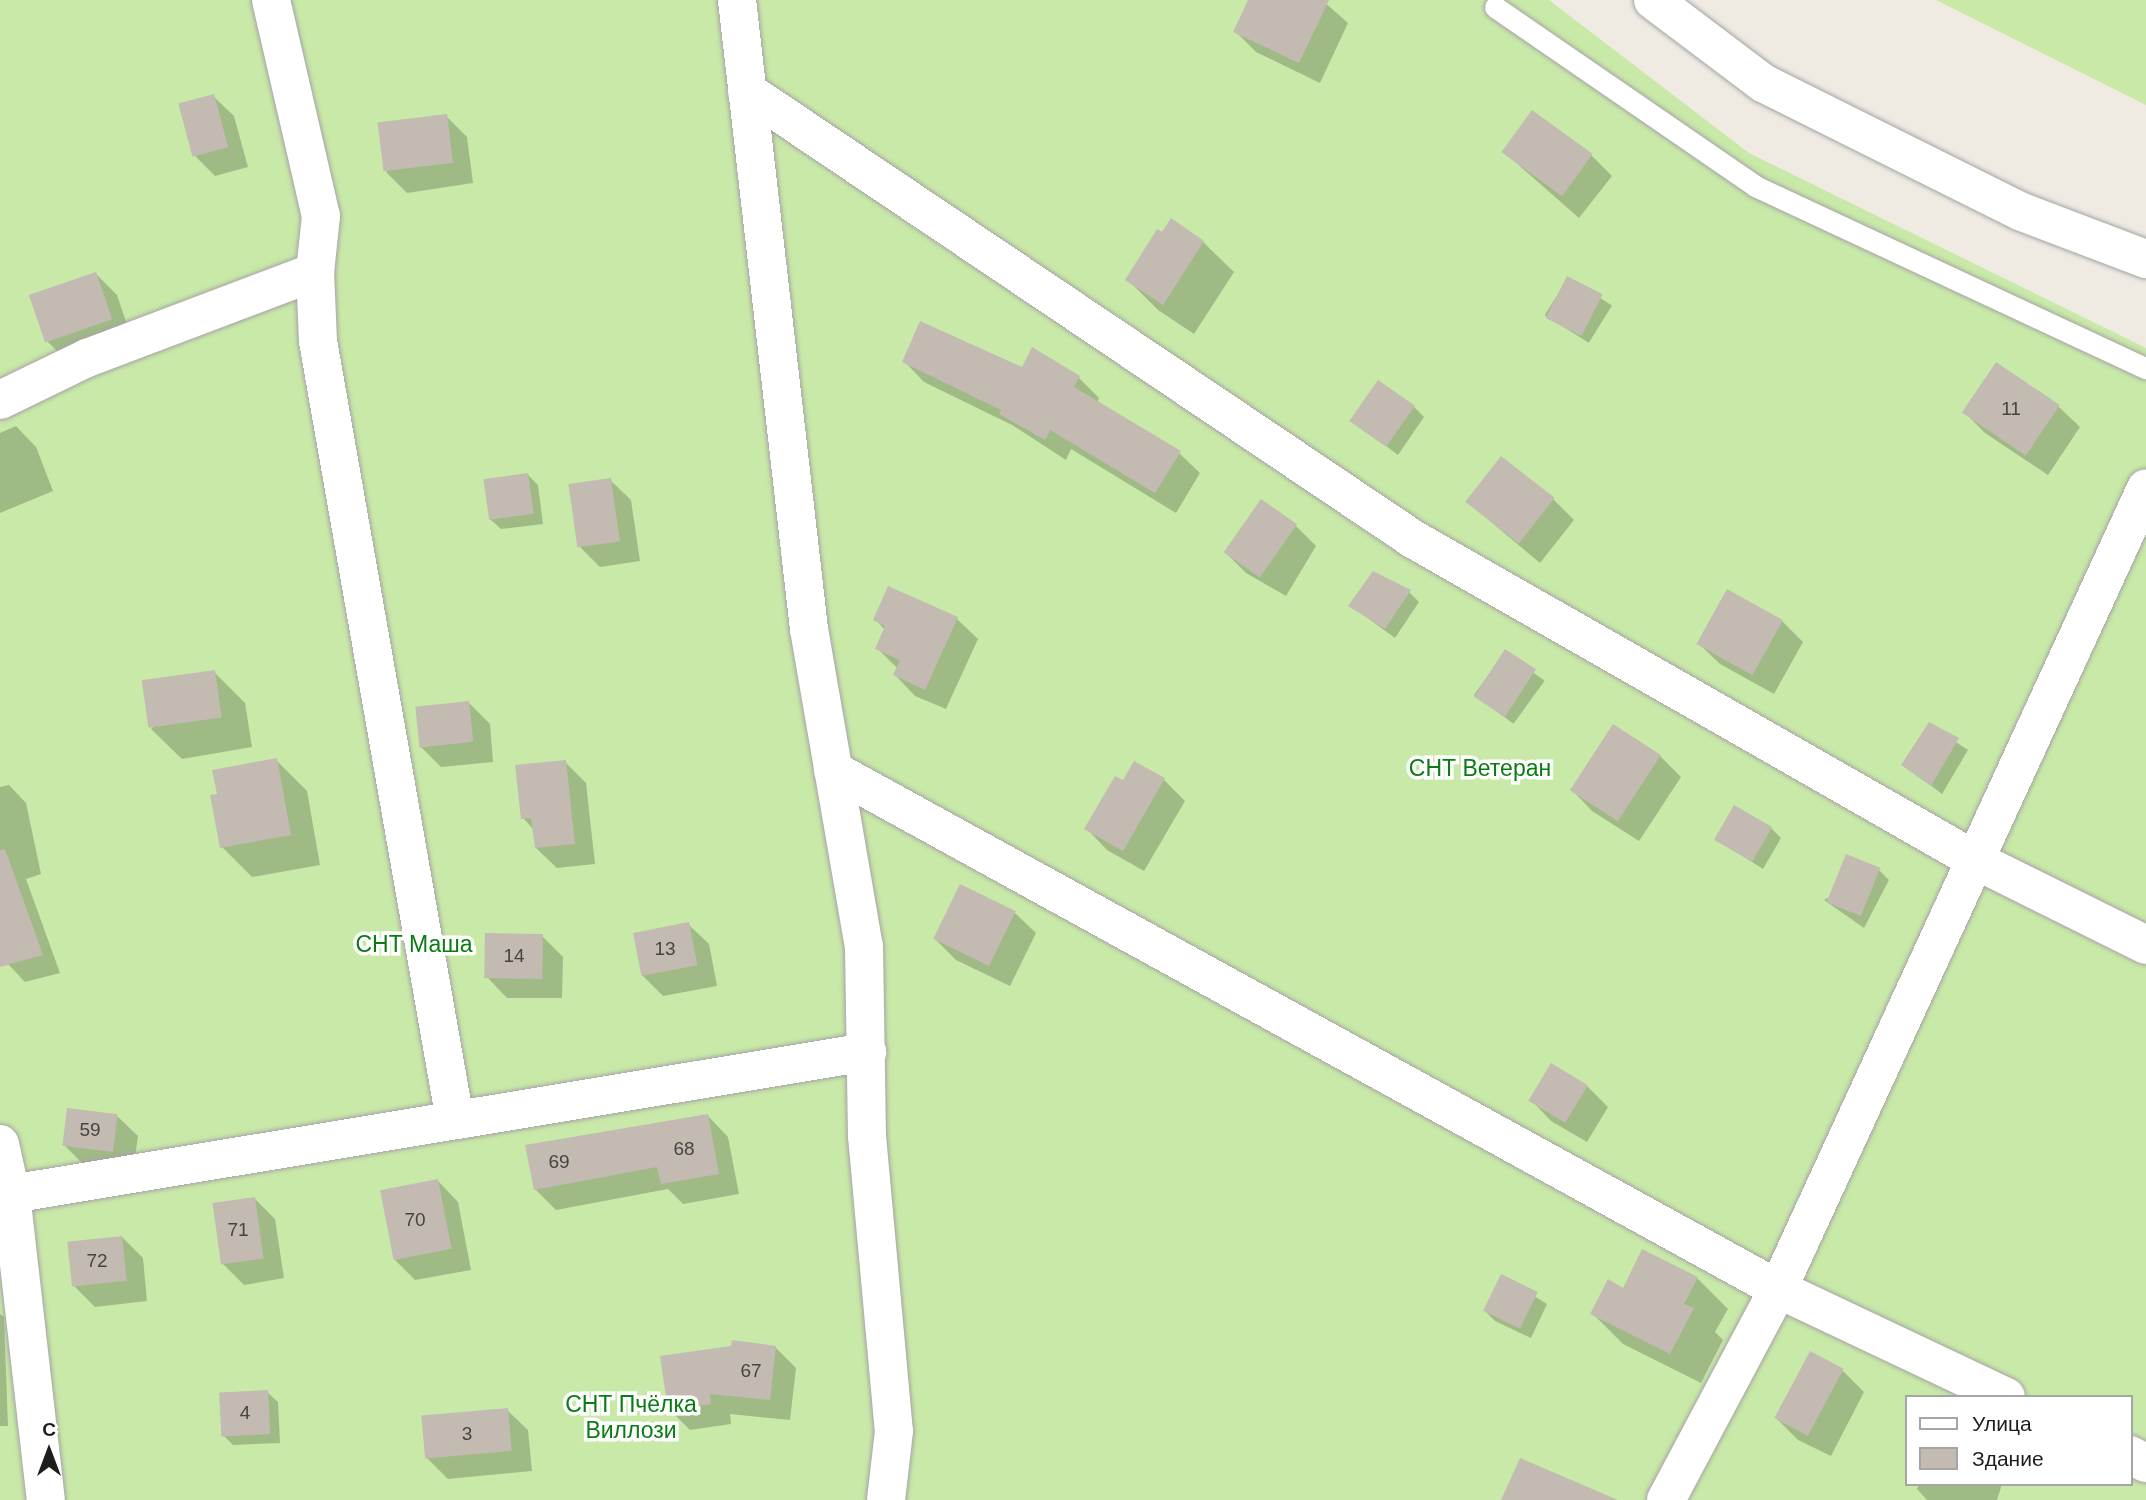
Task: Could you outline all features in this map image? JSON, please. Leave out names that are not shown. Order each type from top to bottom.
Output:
[{"type":"street","points":[[271,0],[321,216],[315,272],[318,341],[455,1120]]},
{"type":"street","points":[[737,0],[809,629],[864,946],[871,1210],[894,1431],[886,1500]]},
{"type":"street","points":[[1653,0],[1763,83],[2022,212],[2146,259]]},
{"type":"street","points":[[747,92],[1413,539],[1975,860],[2146,945]]},
{"type":"street","points":[[0,400],[87,358],[315,272]]},
{"type":"street","points":[[1666,1500],[1779,1289],[2146,488]]},
{"type":"street","points":[[833,769],[1779,1289],[2003,1395]]},
{"type":"street","points":[[11,1194],[867,1052]]},
{"type":"street","points":[[0,1144],[11,1194],[46,1500]]},
{"type":"lane","points":[[1495,7],[1755,186],[2146,368]]},
{"type":"green space","name":"СНТ Ветеран","points":[[0,0],[1549,0],[1749,153],[2146,348],[2146,1500],[0,1500]]},
{"type":"green space","points":[[1936,0],[2146,0],[2146,105]]},
{"type":"building","points":[[1248,0],[1329,0],[1299,63],[1233,32]]},
{"type":"building","points":[[214,94],[228,147],[192,157],[178,104]]},
{"type":"building","points":[[1532,110],[1593,154],[1562,196],[1501,152]]},
{"type":"building","points":[[447,114],[453,163],[383,171],[378,123]]},
{"type":"building","points":[[1171,218],[1204,241],[1163,305],[1125,280],[1157,229],[1162,232]]},
{"type":"building","points":[[96,272],[112,319],[45,342],[29,295]]},
{"type":"building","points":[[1567,276],[1603,294],[1581,336],[1546,318]]},
{"type":"building","points":[[920,321],[1022,367],[1032,347],[1080,376],[1074,387],[1181,451],[1155,493],[1050,430],[1045,440],[999,414],[1001,410],[902,362]]},
{"type":"building","points":[[1996,362],[2060,405],[2026,456],[1962,413]]},
{"type":"building","points":[[1378,380],[1415,406],[1386,447],[1349,421]]},
{"type":"building","points":[[1501,456],[1555,498],[1519,544],[1465,502]]},
{"type":"building","points":[[528,473],[534,514],[489,520],[483,479]]},
{"type":"building","points":[[611,478],[620,541],[577,547],[568,484]]},
{"type":"building","points":[[1261,499],[1297,524],[1260,577],[1224,552]]},
{"type":"building","points":[[1373,571],[1411,590],[1385,629],[1348,606]]},
{"type":"building","points":[[888,586],[958,617],[925,690],[893,675],[900,660],[875,649],[885,626],[873,620]]},
{"type":"building","points":[[1727,589],[1783,620],[1752,675],[1696,644]]},
{"type":"building","points":[[1505,649],[1536,669],[1505,717],[1474,697]]},
{"type":"building","points":[[215,670],[222,718],[148,728],[142,680]]},
{"type":"building","points":[[469,701],[473,742],[420,747],[415,707]]},
{"type":"building","points":[[1929,722],[1959,738],[1931,786],[1901,765]]},
{"type":"building","points":[[1613,724],[1661,755],[1618,821],[1570,790]]},
{"type":"building","points":[[277,758],[291,835],[220,848],[210,795],[217,794],[212,770]]},
{"type":"building","points":[[566,760],[575,844],[535,848],[531,818],[521,819],[515,765]]},
{"type":"building","points":[[1134,761],[1165,778],[1123,851],[1084,829],[1115,776],[1123,780]]},
{"type":"building","points":[[1734,805],[1772,827],[1752,862],[1714,840]]},
{"type":"building","points":[[5,849],[43,955],[0,967],[0,850]]},
{"type":"building","points":[[1846,854],[1880,868],[1861,916],[1827,902]]},
{"type":"building","points":[[960,884],[1016,911],[989,966],[933,939]]},
{"type":"building","points":[[689,922],[697,965],[641,976],[633,933]]},
{"type":"building","points":[[485,933],[543,934],[542,979],[484,978]]},
{"type":"building","points":[[1551,1063],[1588,1085],[1565,1123],[1528,1101]]},
{"type":"building","points":[[67,1108],[118,1114],[113,1152],[62,1146]]},
{"type":"building","points":[[708,1114],[719,1174],[661,1184],[657,1167],[534,1190],[525,1145]]},
{"type":"building","points":[[438,1179],[452,1249],[394,1260],[380,1190]]},
{"type":"building","points":[[255,1197],[264,1258],[221,1264],[212,1203]]},
{"type":"building","points":[[122,1236],[127,1281],[72,1287],[67,1242]]},
{"type":"building","points":[[1642,1249],[1698,1277],[1684,1304],[1694,1308],[1670,1354],[1590,1314],[1608,1279],[1623,1288]]},
{"type":"building","points":[[1501,1274],[1538,1292],[1520,1329],[1483,1311]]},
{"type":"building","points":[[732,1340],[776,1346],[770,1400],[710,1394],[711,1404],[668,1410],[660,1356],[731,1346]]},
{"type":"building","points":[[1810,1351],[1844,1369],[1808,1436],[1774,1418]]},
{"type":"building","points":[[268,1390],[270,1434],[221,1437],[219,1393]]},
{"type":"building","points":[[508,1408],[512,1451],[425,1458],[421,1416]]},
{"type":"building","points":[[1520,1458],[1618,1500],[1501,1500]]},
{"type":"park label","name":"СНТ Маша","points":[[414,944]]},
{"type":"park label","name":"СНТ Пчёлка Виллози","points":[[631,1417]]}]
